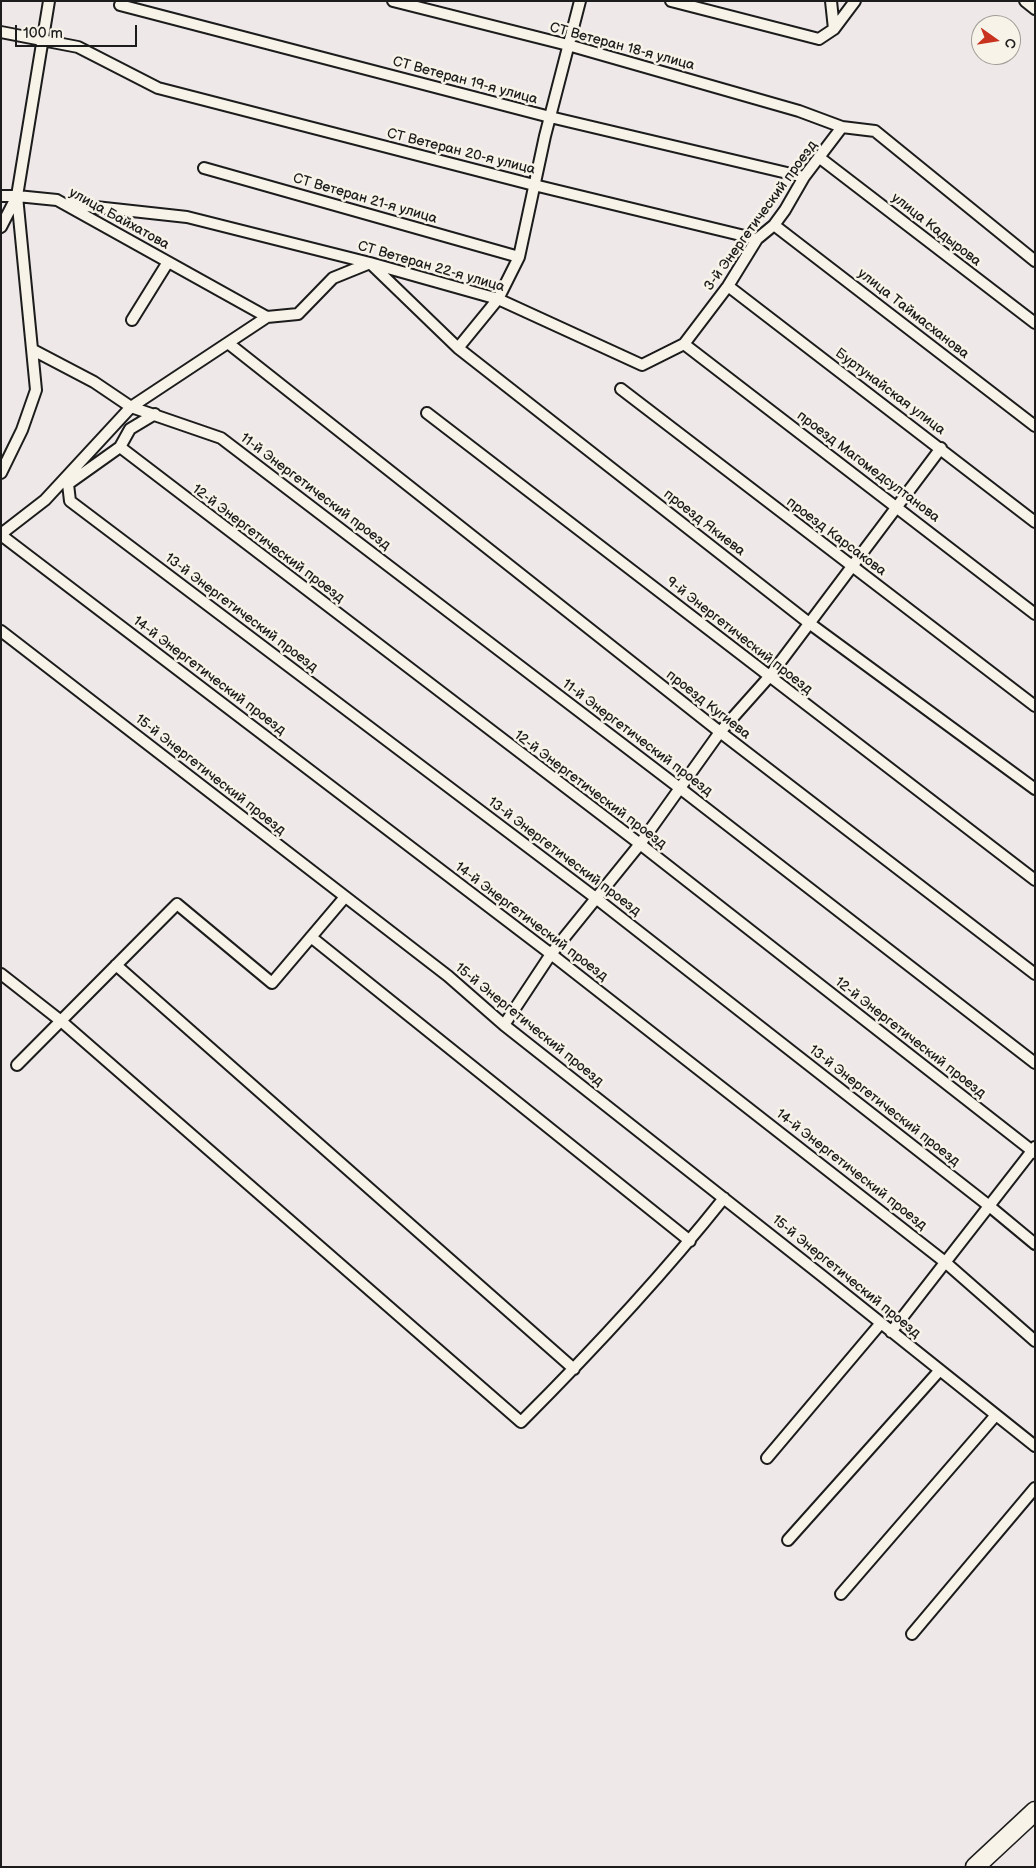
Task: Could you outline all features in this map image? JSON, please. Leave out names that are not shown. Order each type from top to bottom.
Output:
[{"type":"highway","points":[[975,1867],[1035,1811]]},
{"type":"street","points":[[1,473],[22,430],[36,390],[17,196],[48,1]]},
{"type":"street","name":"СТ Ветеран 18-я улица","points":[[393,1],[568,45],[799,110],[842,127]]},
{"type":"street","points":[[458,348],[498,299],[519,257],[550,117],[580,1]]},
{"type":"street","points":[[670,1],[819,39],[834,29],[855,1]]},
{"type":"street","points":[[831,1],[834,29]]},
{"type":"street","points":[[1025,1],[1035,8]]},
{"type":"street","name":"СТ Ветеран 19-я улица","points":[[120,5],[550,117],[804,177]]},
{"type":"street","name":"СТ Ветеран 20-я улица","points":[[1,32],[78,47],[158,88],[534,185],[757,239]]},
{"type":"street","points":[[842,127],[874,131],[1035,261]]},
{"type":"street","name":"3-й Энергетический проезд","points":[[684,344],[728,286],[757,239],[774,225],[804,177],[842,127]]},
{"type":"street","name":"улица Кадырова","points":[[820,158],[1035,324]]},
{"type":"street","name":"СТ Ветеран 21-я улица","points":[[204,168],[519,257]]},
{"type":"street","name":"улица Байхатова","points":[[1,196],[57,200],[268,317]]},
{"type":"street","points":[[1,227],[17,196]]},
{"type":"street","name":"СТ Ветеран 22-я улица","points":[[64,204],[187,217],[370,263],[498,299],[642,365],[684,344]]},
{"type":"street","name":"улица Таймасханова","points":[[774,225],[1035,426]]},
{"type":"street","points":[[132,320],[168,262]]},
{"type":"street","points":[[45,500],[131,407],[268,317],[298,314],[333,278],[370,263]]},
{"type":"street","name":"проезд Якиева","points":[[370,263],[458,348],[809,623],[1035,789]]},
{"type":"street","name":"Буртунайская улица","points":[[728,286],[1035,522]]},
{"type":"street","name":"проезд Кугиева","points":[[228,343],[367,455],[720,732],[1035,974]]},
{"type":"street","name":"проезд Магомедсултанова","points":[[684,344],[1035,614]]},
{"type":"street","name":"11-й Энергетический проезд","points":[[33,350],[94,382],[131,407],[221,438],[681,789],[1035,1063]]},
{"type":"street","name":"проезд Карсакова","points":[[621,389],[1035,706]]},
{"type":"street","name":"9-й Энергетический проезд","points":[[427,413],[1035,880]]},
{"type":"street","points":[[1,535],[45,500],[123,450],[130,429],[155,414]]},
{"type":"street","points":[[504,1025],[552,954],[640,844],[720,732],[769,677],[941,448]]},
{"type":"street","name":"12-й Энергетический проезд","points":[[123,450],[640,844],[1034,1150]]},
{"type":"street","name":"13-й Энергетический проезд","points":[[68,484],[70,501],[597,899],[988,1205],[1035,1244]]},
{"type":"street","name":"14-й Энергетический проезд","points":[[1,535],[552,954],[946,1262],[1035,1341]]},
{"type":"street","name":"15-й Энергетический проезд","points":[[1,631],[448,976],[504,1025],[1035,1446]]},
{"type":"street","points":[[17,1065],[177,904],[272,983],[345,897]]},
{"type":"street","points":[[311,937],[690,1241]]},
{"type":"street","points":[[116,965],[574,1369]]},
{"type":"street","points":[[1,974],[61,1021],[520,1422],[574,1369],[690,1241],[724,1198]]},
{"type":"street","points":[[891,1332],[988,1205],[1034,1150]]},
{"type":"street","points":[[767,1458],[881,1322]]},
{"type":"street","points":[[788,1540],[940,1370]]},
{"type":"street","points":[[841,1594],[996,1415]]},
{"type":"street","points":[[912,1634],[1035,1488]]}]
